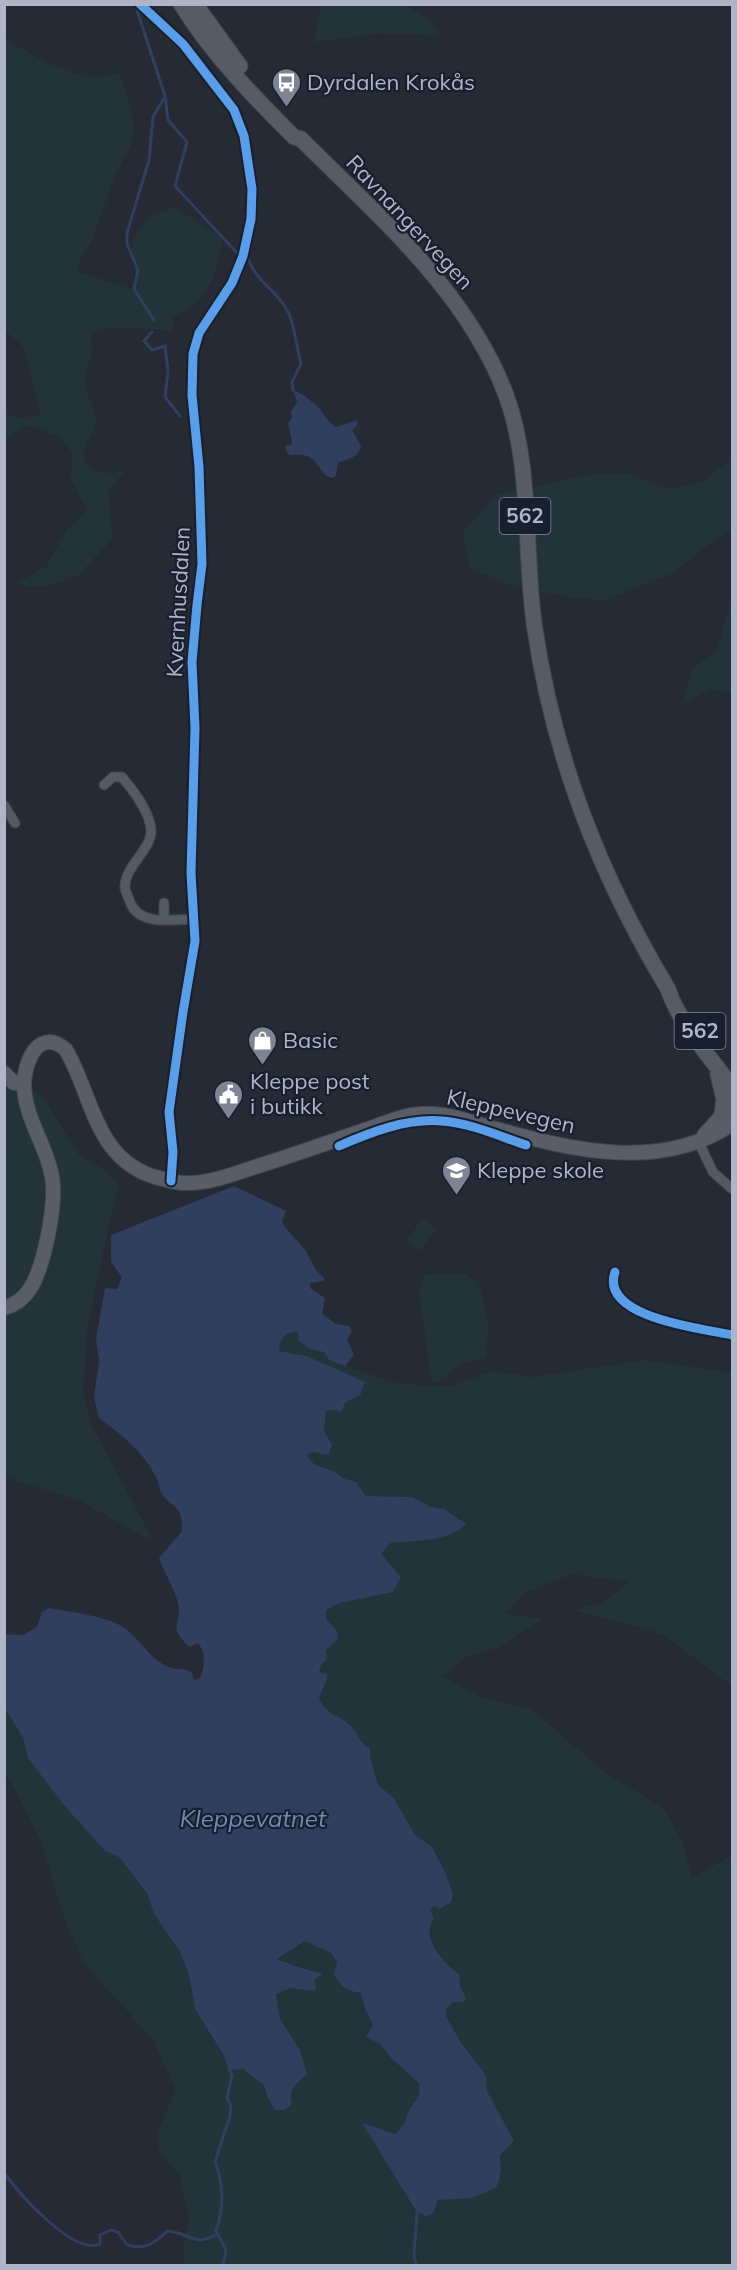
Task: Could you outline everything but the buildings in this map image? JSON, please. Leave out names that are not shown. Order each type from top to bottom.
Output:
[{"type":"main road","name":"Ravnangervegen","points":[[181,4],[225,64],[294,137],[301,140],[421,261],[474,328],[500,380],[510,408],[518,444],[534,622],[546,689],[562,755],[587,829],[613,889],[682,1016],[732,1087]]},
{"type":"main road","name":"Ravnangervegen","points":[[195,4],[243,70],[298,132],[301,140]]},
{"type":"main road","name":"Ravnangervegen","points":[[668,989],[676,996],[732,1074]]},
{"type":"main road","name":"Kleppevegen","points":[[4,1308],[18,1302],[30,1288],[40,1264],[53,1204],[52,1176],[30,1118],[24,1084],[29,1060],[38,1046],[51,1042],[60,1045],[71,1058],[93,1117],[119,1156],[128,1164],[150,1175],[171,1181],[189,1182],[221,1177],[382,1124],[420,1114],[461,1119],[537,1141],[616,1154],[676,1147],[698,1141]]},
{"type":"main road","points":[[698,1141],[729,1114],[714,1062]]},
{"type":"main road","points":[[4,1073],[14,1083],[24,1084]]},
{"type":"street","name":"Kvernhusdalen","points":[[140,4],[183,44],[234,110],[244,136],[252,189],[251,219],[243,256],[232,284],[196,338],[192,374],[193,415],[199,467],[202,564],[192,650],[195,728],[191,873],[195,950],[183,1012],[169,1112],[173,1152],[171,1181]]},
{"type":"street","points":[[104,784],[113,777],[122,777],[136,794],[151,827],[151,836],[130,871],[125,887],[131,906],[144,917],[164,920],[193,919]]},
{"type":"street","points":[[4,805],[15,823]]},
{"type":"street","points":[[164,903],[164,920]]},
{"type":"street","points":[[698,1141],[713,1172],[732,1190]]},
{"type":"street","points":[[615,1272],[614,1281],[617,1294],[636,1311],[732,1335]]},
{"type":"shaded area","points":[[321,5],[406,5],[429,19],[440,36],[381,33],[314,42]]},
{"type":"shaded area","points":[[5,38],[44,61],[76,73],[106,76],[119,72],[129,100],[134,130],[131,145],[114,178],[93,238],[81,258],[78,272],[135,290],[135,270],[131,251],[133,239],[147,218],[175,207],[223,239],[214,274],[206,291],[194,305],[173,317],[173,331],[118,328],[106,329],[90,337],[92,348],[85,386],[96,421],[85,446],[84,458],[91,469],[97,471],[111,473],[125,471],[108,491],[113,539],[76,577],[40,587],[14,584],[46,567],[67,529],[87,510],[71,479],[72,453],[61,437],[27,425],[8,437],[5,432],[5,412],[18,418],[41,415],[24,348],[5,330]]},
{"type":"shaded area","points":[[732,462],[732,529],[710,543],[672,574],[604,600],[575,598],[518,588],[470,569],[463,532],[497,494],[598,473],[628,473],[667,489],[703,482],[722,466]]},
{"type":"shaded area","points":[[732,602],[732,694],[713,689],[683,703],[693,668],[717,651]]},
{"type":"shaded area","points":[[4,1072],[28,1086],[46,1101],[79,1155],[105,1170],[119,1185],[87,1333],[83,1392],[91,1424],[154,1542],[80,1501],[5,1477]]},
{"type":"shaded area","points":[[423,1219],[436,1230],[419,1251],[406,1240]]},
{"type":"shaded area","points":[[463,1273],[479,1282],[489,1327],[485,1358],[464,1363],[448,1372],[448,1378],[432,1383],[419,1293],[424,1275]]},
{"type":"shaded area","points":[[287,1332],[298,1332],[324,1352],[329,1360],[395,1383],[447,1387],[493,1371],[532,1377],[645,1360],[732,1373],[732,1686],[662,1634],[573,1610],[602,1603],[630,1582],[572,1574],[524,1593],[505,1614],[543,1618],[499,1647],[464,1658],[443,1677],[481,1697],[531,1709],[607,1774],[664,1808],[683,1843],[692,1878],[732,1857],[732,2265],[183,2265],[189,2218],[180,2176],[159,2152],[158,2131],[176,2090],[153,2040],[83,1962],[65,1920],[39,1837],[5,1774],[4,1709],[23,1738],[28,1758],[105,1851],[119,1857],[147,1893],[154,1914],[179,1949],[189,1973],[195,2009],[223,2054],[225,2062],[243,2069],[264,2085],[267,2096],[289,2095],[300,2050],[280,2019],[276,1994],[289,1988],[314,1991],[314,1980],[322,1974],[277,1959],[305,1941],[331,1953],[351,1991],[361,1993],[365,2009],[373,2025],[366,2037],[380,2044],[392,2059],[419,2083],[418,2098],[403,2125],[394,2134],[362,2124],[438,2200],[499,2166],[500,2155],[514,2141],[487,2091],[486,2075],[461,2043],[446,2016],[446,2010],[453,2002],[463,2002],[466,1998],[460,1986],[459,1974],[439,1954],[432,1939],[430,1910],[434,1906],[440,1909],[451,1902],[453,1894],[446,1874],[432,1847],[415,1835],[394,1798],[378,1785],[370,1757],[370,1748],[360,1742],[351,1725],[325,1711],[319,1698],[321,1663],[337,1631],[326,1619],[326,1610],[401,1577],[380,1554],[390,1543],[424,1541],[452,1533],[444,1509],[431,1507],[412,1497],[366,1496],[356,1482],[315,1465],[307,1456],[313,1451],[319,1453],[326,1411],[334,1410],[361,1394],[327,1365],[307,1356],[278,1351],[281,1338]]},
{"type":"water","points":[[293,390],[313,402],[336,427],[357,420],[357,426],[352,430],[361,446],[360,450],[352,457],[338,463],[336,475],[333,478],[326,476],[309,457],[290,455],[286,451],[286,445],[291,445],[292,441],[288,423],[297,402]]},
{"type":"water","name":"Kleppevatnet","points":[[234,1186],[286,1211],[282,1221],[284,1226],[306,1251],[315,1269],[325,1279],[310,1283],[310,1288],[325,1298],[322,1314],[336,1324],[350,1326],[352,1331],[347,1339],[354,1355],[345,1366],[329,1360],[324,1352],[310,1349],[298,1340],[298,1332],[286,1335],[280,1343],[279,1351],[307,1356],[365,1382],[361,1394],[345,1403],[341,1412],[326,1411],[324,1431],[332,1445],[329,1454],[312,1452],[307,1456],[315,1465],[356,1482],[366,1496],[412,1497],[431,1507],[444,1509],[466,1524],[459,1530],[440,1537],[390,1543],[381,1554],[401,1577],[393,1592],[340,1603],[326,1610],[326,1619],[337,1631],[338,1639],[326,1650],[327,1659],[322,1663],[319,1672],[327,1674],[319,1698],[323,1705],[331,1713],[347,1722],[363,1743],[370,1748],[370,1757],[378,1785],[394,1798],[415,1835],[432,1847],[446,1874],[453,1894],[451,1902],[440,1909],[434,1906],[430,1910],[434,1919],[430,1926],[430,1934],[441,1957],[459,1974],[460,1986],[466,1998],[463,2002],[453,2002],[446,2010],[446,2016],[461,2043],[486,2075],[487,2091],[514,2141],[500,2155],[501,2171],[497,2187],[472,2198],[438,2200],[433,2214],[426,2216],[417,2212],[362,2123],[395,2134],[404,2124],[419,2096],[419,2083],[392,2059],[380,2044],[366,2037],[373,2025],[365,2009],[361,1993],[348,1990],[341,1985],[334,1974],[337,1962],[331,1953],[305,1941],[277,1959],[323,1974],[314,1980],[316,1987],[314,1991],[290,1988],[276,1994],[280,2019],[300,2050],[307,2074],[292,2090],[292,2104],[285,2110],[275,2110],[264,2085],[243,2069],[229,2070],[223,2054],[195,2009],[189,1974],[179,1950],[154,1914],[147,1893],[119,1857],[105,1851],[64,1805],[28,1758],[23,1738],[5,1709],[5,1634],[23,1635],[37,1627],[42,1612],[49,1608],[89,1615],[119,1625],[133,1635],[159,1662],[175,1669],[185,1669],[192,1673],[194,1680],[200,1678],[204,1664],[202,1651],[198,1643],[190,1647],[178,1634],[176,1626],[178,1603],[159,1558],[182,1531],[181,1515],[161,1492],[158,1481],[146,1460],[99,1418],[94,1398],[99,1360],[96,1339],[105,1288],[117,1289],[122,1277],[111,1262],[111,1235]]},
{"type":"waterway","points":[[135,4],[165,96],[168,120],[187,142],[175,186],[238,254],[248,259],[257,275],[283,303],[290,315],[301,364],[292,382],[293,390]]},
{"type":"waterway","points":[[154,320],[134,289],[138,270],[127,244],[127,233],[149,160],[153,117],[164,98]]},
{"type":"waterway","points":[[152,332],[144,341],[152,350],[165,346],[168,372],[165,397],[180,416]]},
{"type":"waterway","points":[[223,2266],[226,2250],[216,2230],[222,2205],[215,2162],[230,2116],[231,2106],[227,2098],[232,2075],[229,2070]]},
{"type":"waterway","points":[[4,2173],[34,2207],[62,2232],[76,2241],[89,2245],[100,2244],[100,2235],[111,2230],[118,2232],[127,2245],[139,2247],[153,2242],[167,2231],[203,2240],[217,2234]]},
{"type":"waterway","points":[[416,2266],[414,2255],[417,2212]]},
{"type":"cycle path","points":[[140,4],[183,44],[234,110],[244,136],[252,189],[251,219],[243,256],[232,283],[199,333],[193,354],[192,395],[199,467],[202,564],[192,662],[195,728],[191,873],[195,941],[169,1112],[173,1152],[171,1181]]},
{"type":"cycle path","points":[[339,1146],[389,1127],[429,1121],[463,1124],[526,1145]]},
{"type":"cycle path","points":[[615,1272],[614,1288],[623,1300],[638,1311],[679,1325],[732,1335]]},
{"type":"place","name":"Dyrdalen Krokås","points":[[286,108]]},
{"type":"place","name":"Basic","points":[[262,1066]]},
{"type":"place","name":"Kleppe post i butikk","points":[[229,1120]]},
{"type":"place","name":"Kleppe skole","points":[[456,1196]]}]
